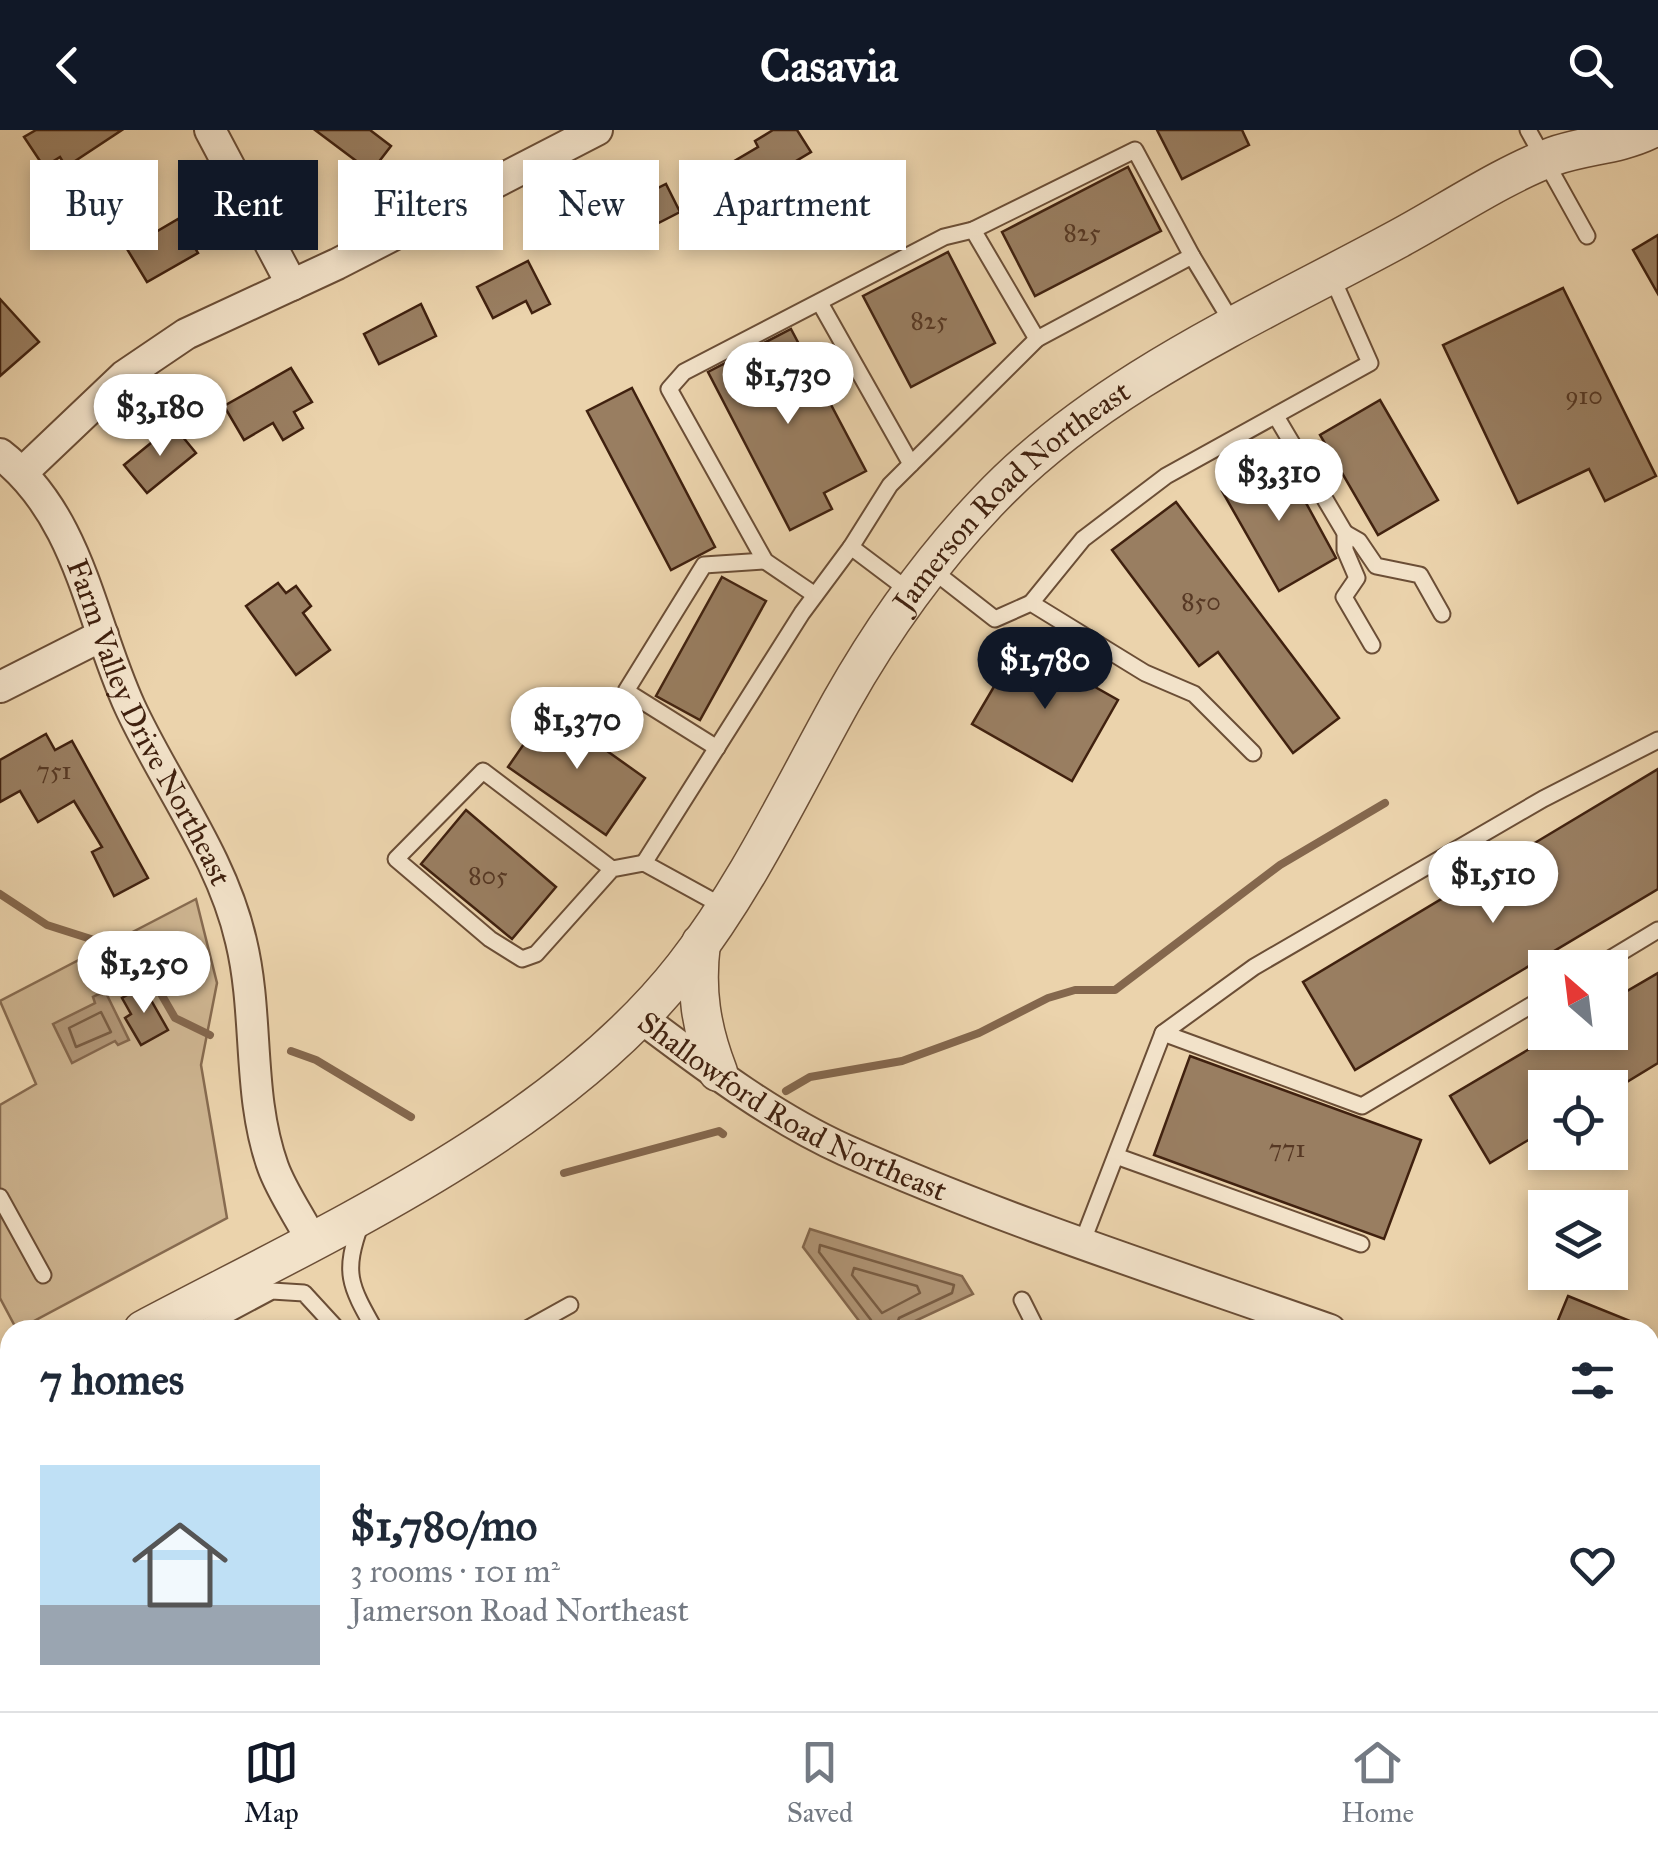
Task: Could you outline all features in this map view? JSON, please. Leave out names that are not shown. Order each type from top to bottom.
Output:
[{"type":"street","points":[[210,130],[292,285]]},
{"type":"street","points":[[12,463],[154,353],[597,130]]},
{"type":"street","name":"Jamerson Road Northeast","points":[[640,1018],[726,908],[852,683],[921,582],[988,500],[1067,432],[1153,372],[1332,275],[1552,144],[1628,140],[1649,130]]},
{"type":"street","name":"Farm Valley Drive Northeast","points":[[12,463],[49,504],[68,541],[130,706],[224,888],[241,939],[253,1011],[258,1093],[273,1168],[312,1241]]},
{"type":"street","points":[[0,687],[103,635]]},
{"type":"street","points":[[702,942],[696,985],[704,1036],[718,1072]]},
{"type":"street","name":"Shallowford Road Northeast","points":[[162,1320],[312,1241],[486,1140],[553,1094],[640,1018],[718,1072],[842,1148],[1082,1243],[1294,1320]]},
{"type":"lane","points":[[1552,144],[1587,236]]},
{"type":"lane","points":[[814,595],[766,561],[670,389],[684,372],[944,237],[973,230],[1135,150],[1234,327]]},
{"type":"lane","points":[[973,230],[1037,339]]},
{"type":"lane","points":[[644,863],[814,595],[890,485],[1037,339],[1192,256]]},
{"type":"lane","points":[[851,546],[995,619],[1030,603],[1083,538],[1152,486],[1370,363],[1332,275]]},
{"type":"lane","points":[[820,303],[911,464]]},
{"type":"lane","points":[[1277,418],[1345,532],[1359,541],[1376,566],[1420,574],[1442,614]]},
{"type":"lane","points":[[1345,532],[1345,550],[1357,578],[1344,597],[1372,645]]},
{"type":"lane","points":[[717,748],[626,690],[704,565],[766,561]]},
{"type":"lane","points":[[1030,603],[1145,673],[1194,694],[1253,753]]},
{"type":"lane","points":[[1082,1243],[1163,1032],[1254,967],[1543,799],[1658,740]]},
{"type":"lane","points":[[612,869],[483,771],[396,859],[490,939],[522,959],[536,954],[612,869],[644,863],[726,908]]},
{"type":"lane","points":[[1625,950],[1658,930]]},
{"type":"lane","points":[[1163,1032],[1362,1106],[1528,1008]]},
{"type":"lane","points":[[1116,1156],[1361,1244]]},
{"type":"lane","points":[[0,1196],[43,1275]]},
{"type":"lane","points":[[366,1210],[348,1260],[350,1285],[369,1320]]},
{"type":"lane","points":[[218,1320],[272,1292],[304,1292],[329,1320]]},
{"type":"lane","points":[[1022,1300],[1032,1320]]},
{"type":"lane","points":[[545,1320],[570,1305]]},
{"type":"shaded area","points":[[196,899],[217,983],[201,1065],[227,1218],[36,1320],[12,1320],[0,1298],[0,1105],[36,1084],[0,1001]]},
{"type":"water","points":[[105,991],[129,1040],[118,1045],[115,1041],[72,1063],[53,1024],[95,1003],[93,997]]},
{"type":"water","points":[[810,1229],[962,1276],[973,1294],[917,1320],[858,1320],[803,1247]]},
{"type":"building","points":[[36,130],[122,130],[77,160],[39,160],[24,137]]},
{"type":"building","points":[[315,130],[370,130],[391,146],[380,160],[355,160]]},
{"type":"building","points":[[773,130],[797,130],[811,152],[798,160],[736,160],[758,147],[755,141]]},
{"type":"building","points":[[1157,130],[1242,130],[1249,145],[1182,179]]},
{"type":"building","points":[[1128,167],[1161,231],[1035,296],[1002,232]]},
{"type":"building","points":[[666,184],[679,213],[659,223],[659,188]]},
{"type":"building","points":[[178,219],[178,250],[198,253],[147,282],[128,250],[158,250],[158,231]]},
{"type":"building","points":[[1658,235],[1658,294],[1633,250]]},
{"type":"building","points":[[948,252],[995,343],[911,387],[863,296]]},
{"type":"building","points":[[528,261],[550,304],[532,313],[526,301],[493,318],[477,287]]},
{"type":"building","points":[[1563,288],[1656,476],[1605,501],[1589,469],[1518,503],[1443,345]]},
{"type":"building","points":[[0,299],[39,342],[0,376]]},
{"type":"building","points":[[421,304],[436,336],[379,364],[364,334]]},
{"type":"building","points":[[791,329],[866,471],[824,493],[832,509],[790,530],[708,372]]},
{"type":"building","points":[[291,368],[312,402],[294,412],[303,428],[283,440],[273,423],[244,440],[224,406]]},
{"type":"building","points":[[632,388],[715,547],[671,570],[587,411]]},
{"type":"building","points":[[1380,400],[1438,500],[1378,535],[1320,435]]},
{"type":"building","points":[[173,425],[196,453],[147,493],[124,465]]},
{"type":"building","points":[[1281,457],[1336,558],[1279,591],[1222,491]]},
{"type":"building","points":[[1176,502],[1339,718],[1293,753],[1218,652],[1199,666],[1112,550]]},
{"type":"building","points":[[722,577],[766,601],[700,720],[656,696]]},
{"type":"building","points":[[278,583],[286,593],[296,586],[311,606],[303,613],[330,650],[296,675],[246,606]]},
{"type":"building","points":[[1019,644],[1118,700],[1072,781],[972,724]]},
{"type":"building","points":[[548,709],[645,778],[606,835],[508,767]]},
{"type":"building","points":[[46,734],[55,750],[72,741],[148,878],[114,896],[92,852],[102,847],[74,801],[38,822],[20,791],[0,802],[0,760]]},
{"type":"building","points":[[1658,769],[1658,889],[1556,950],[1528,950],[1528,967],[1355,1070],[1303,982]]},
{"type":"building","points":[[466,810],[556,887],[512,939],[421,864]]},
{"type":"building","points":[[1658,973],[1658,1063],[1628,1081],[1628,1070],[1528,1070],[1528,1140],[1490,1163],[1450,1096],[1528,1050],[1628,1050],[1628,990]]},
{"type":"building","points":[[143,986],[168,1030],[141,1045],[125,1018],[131,1014],[122,998]]},
{"type":"building","points":[[1190,1056],[1421,1140],[1384,1239],[1154,1155]]},
{"type":"building","points":[[1568,1296],[1628,1320],[1558,1320]]},
{"type":"waterway","points":[[786,1091],[810,1077],[902,1061],[979,1033],[1048,998],[1075,990],[1115,990],[1280,865],[1385,803]]},
{"type":"waterway","points":[[0,894],[47,925],[138,954],[175,1018],[210,1035]]},
{"type":"waterway","points":[[291,1051],[316,1060],[411,1117]]},
{"type":"waterway","points":[[564,1173],[719,1131],[723,1134]]}]
